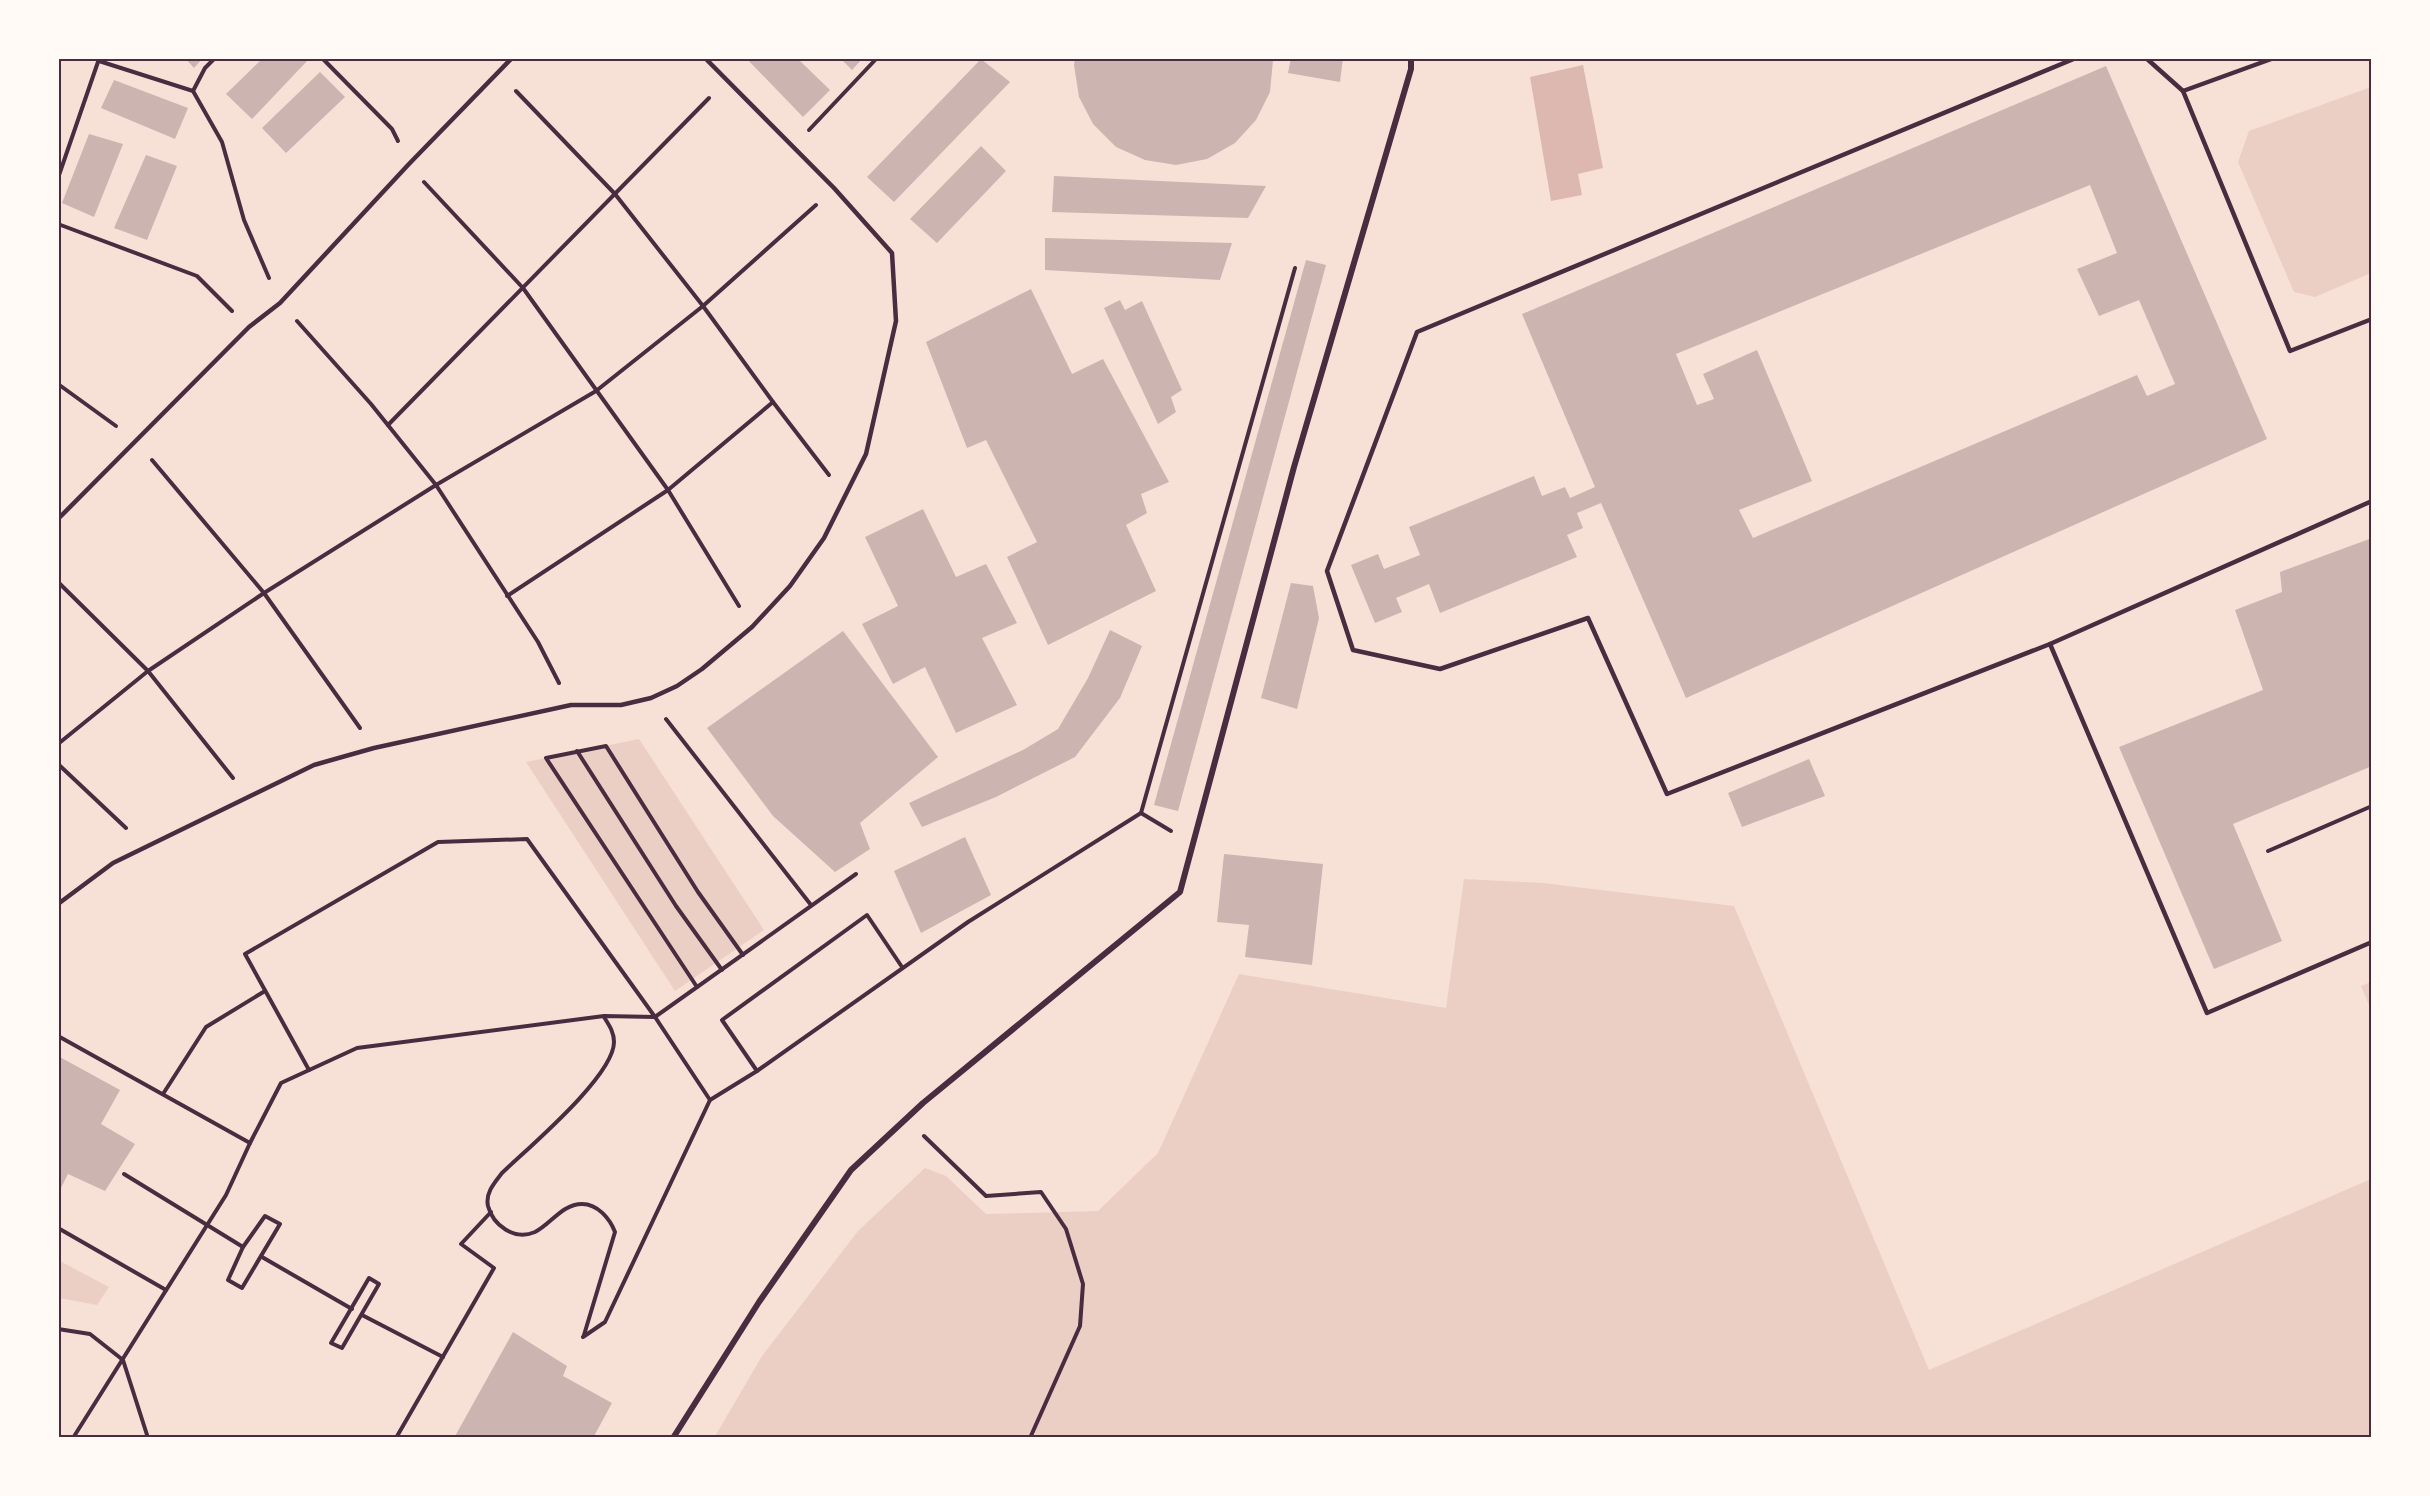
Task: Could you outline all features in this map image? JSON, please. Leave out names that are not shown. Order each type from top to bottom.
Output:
[{"type":"street","points":[[674,1437],[759,1302],[851,1170],[905,1119],[1180,892],[1294,466],[1411,69],[1411,58]]},
{"type":"lane","points":[[58,519],[249,327],[280,303],[408,165],[512,58]]},
{"type":"lane","points":[[58,904],[113,863],[314,765],[374,748],[571,705],[621,705],[651,698],[677,686],[702,669],[752,627],[790,586],[824,538],[866,454],[896,321],[892,253],[834,188],[705,58]]},
{"type":"lane","points":[[2076,58],[1417,332],[1327,571],[1353,651],[1440,669],[1588,618],[1667,794],[2050,644],[2372,501]]},
{"type":"lane","points":[[2146,58],[2183,91],[2290,351],[2372,319]]},
{"type":"lane","points":[[2183,91],[2274,58]]},
{"type":"lane","points":[[2050,644],[2207,1013],[2372,942]]},
{"type":"path","points":[[193,91],[205,68],[215,58]]},
{"type":"path","points":[[322,58],[392,129],[408,165],[523,288],[669,490],[752,627]]},
{"type":"path","points":[[793,147],[877,58]]},
{"type":"path","points":[[58,178],[99,60],[193,91],[222,142],[244,220],[280,303],[388,425],[436,485],[538,642],[571,705]]},
{"type":"path","points":[[498,72],[615,194],[703,306],[772,402],[845,496]]},
{"type":"path","points":[[388,425],[727,80]]},
{"type":"path","points":[[58,744],[148,670],[264,592],[436,485],[596,391],[703,306],[834,188]]},
{"type":"path","points":[[58,224],[197,276],[249,327]]},
{"type":"path","points":[[604,1016],[612,1029],[614,1042],[611,1058],[584,1094],[492,1185],[487,1197],[496,1221],[513,1234],[533,1233],[573,1204],[594,1207],[611,1222],[615,1232],[583,1337],[605,1323],[710,1100],[757,1071],[968,922],[1141,813],[1295,268]]},
{"type":"path","points":[[58,384],[137,442],[264,592],[374,748]]},
{"type":"path","points":[[507,596],[669,490],[772,402]]},
{"type":"path","points":[[58,582],[148,670],[248,798]]},
{"type":"path","points":[[651,698],[811,905]]},
{"type":"path","points":[[697,987],[546,758],[606,746],[698,892],[743,955]]},
{"type":"path","points":[[577,751],[676,906],[722,970]]},
{"type":"path","points":[[58,764],[146,847]]},
{"type":"path","points":[[2268,851],[2372,806]]},
{"type":"path","points":[[1141,813],[1172,832]]},
{"type":"path","points":[[309,1070],[245,954],[438,842],[527,839],[655,1017],[710,1100]]},
{"type":"path","points":[[73,1437],[226,1195],[281,1083],[357,1048],[604,1016],[655,1017],[856,874]]},
{"type":"path","points":[[757,1071],[722,1020],[867,915],[902,967]]},
{"type":"path","points":[[163,1094],[206,1027],[265,991]]},
{"type":"path","points":[[58,1036],[250,1143]]},
{"type":"path","points":[[905,1119],[986,1196],[1041,1192],[1066,1229],[1083,1284],[1080,1326],[1030,1437]]},
{"type":"path","points":[[124,1174],[243,1247]]},
{"type":"path","points":[[396,1437],[494,1268],[461,1244],[491,1212]]},
{"type":"path","points":[[265,1216],[280,1224],[261,1257],[242,1288],[228,1280],[243,1247],[265,1216]]},
{"type":"path","points":[[58,1228],[166,1290]]},
{"type":"path","points":[[261,1257],[352,1309]]},
{"type":"path","points":[[369,1278],[380,1284],[362,1315],[342,1348],[331,1342],[369,1278]]},
{"type":"path","points":[[362,1315],[442,1357]]},
{"type":"path","points":[[58,1329],[90,1334],[123,1360],[148,1437]]},
{"type":"shaded area","points":[[1583,65],[1603,168],[1578,174],[1582,195],[1551,201],[1530,77]]},
{"type":"shaded area","points":[[2371,87],[2371,273],[2315,297],[2294,292],[2238,162],[2249,131]]},
{"type":"shaded area","points":[[639,739],[764,930],[675,991],[526,762]]},
{"type":"shaded area","points":[[1464,879],[1543,883],[1734,906],[1929,1370],[2371,1179],[2371,1437],[714,1438],[762,1356],[858,1231],[925,1168],[946,1176],[986,1214],[1098,1211],[1158,1153],[1239,974],[1446,1008]]},
{"type":"shaded area","points":[[2372,982],[2371,1010],[2361,986]]},
{"type":"shaded area","points":[[58,1260],[109,1287],[97,1305],[59,1298]]},
{"type":"building","points":[[185,58],[203,58],[194,68]]},
{"type":"building","points":[[263,58],[308,60],[252,119],[226,94]]},
{"type":"building","points":[[746,58],[797,58],[830,90],[803,117]]},
{"type":"building","points":[[840,58],[863,58],[852,70]]},
{"type":"building","points":[[1075,58],[1273,58],[1273,60],[1270,92],[1256,120],[1235,143],[1207,159],[1176,165],[1145,160],[1116,147],[1093,124],[1079,97]]},
{"type":"building","points":[[1291,58],[1343,58],[1340,82],[1288,73]]},
{"type":"building","points":[[981,59],[1010,82],[894,202],[867,177]]},
{"type":"building","points":[[2106,66],[2267,439],[1686,698],[1601,503],[1577,513],[1583,528],[1567,535],[1577,557],[1440,613],[1429,584],[1396,598],[1402,612],[1375,623],[1351,565],[1378,554],[1384,569],[1420,555],[1409,527],[1534,476],[1542,496],[1565,487],[1570,498],[1595,487],[1522,314]],"holes":[[[2090,185],[2117,253],[2077,269],[2099,316],[2139,300],[2175,384],[2147,396],[2137,375],[1753,538],[1739,510],[1812,481],[1757,350],[1703,374],[1714,399],[1697,405],[1676,354]]]},
{"type":"building","points":[[320,72],[345,97],[286,153],[262,128]]},
{"type":"building","points":[[114,80],[188,108],[175,139],[101,108]]},
{"type":"building","points":[[89,134],[123,144],[94,217],[62,203]]},
{"type":"building","points":[[981,146],[1006,171],[937,243],[910,219]]},
{"type":"building","points":[[146,155],[177,166],[147,240],[114,228]]},
{"type":"building","points":[[1054,176],[1266,186],[1248,218],[1052,212]]},
{"type":"building","points":[[1045,238],[1232,243],[1220,280],[1045,270]]},
{"type":"building","points":[[1306,260],[1326,265],[1178,811],[1154,805]]},
{"type":"building","points":[[1031,289],[1072,374],[1103,359],[1169,482],[1141,494],[1147,513],[1126,525],[1156,591],[1048,645],[1007,557],[1037,542],[986,440],[967,448],[926,342]]},
{"type":"building","points":[[1120,300],[1125,310],[1142,301],[1182,390],[1171,397],[1176,412],[1158,424],[1104,308]]},
{"type":"building","points":[[923,509],[956,577],[986,564],[1017,623],[982,638],[1017,705],[956,733],[925,667],[893,684],[862,624],[898,606],[865,537]]},
{"type":"building","points":[[2372,538],[2372,766],[2233,824],[2282,941],[2214,969],[2119,747],[2263,690],[2235,610],[2282,592],[2280,572]]},
{"type":"building","points":[[1291,583],[1313,586],[1319,618],[1297,709],[1261,698]]},
{"type":"building","points":[[1110,630],[1142,646],[1120,698],[1075,757],[996,797],[922,827],[909,803],[1023,750],[1058,729],[1088,678]]},
{"type":"building","points":[[843,631],[938,757],[860,823],[870,849],[835,872],[773,816],[707,728]]},
{"type":"building","points":[[1809,759],[1825,796],[1742,827],[1728,793]]},
{"type":"building","points":[[965,837],[991,895],[921,933],[894,871]]},
{"type":"building","points":[[1224,854],[1323,864],[1312,965],[1245,957],[1249,925],[1217,922]]},
{"type":"building","points":[[58,1056],[120,1090],[101,1124],[135,1144],[105,1191],[68,1174],[58,1194]]},
{"type":"building","points":[[513,1332],[567,1366],[563,1376],[612,1403],[593,1438],[454,1438]]}]
